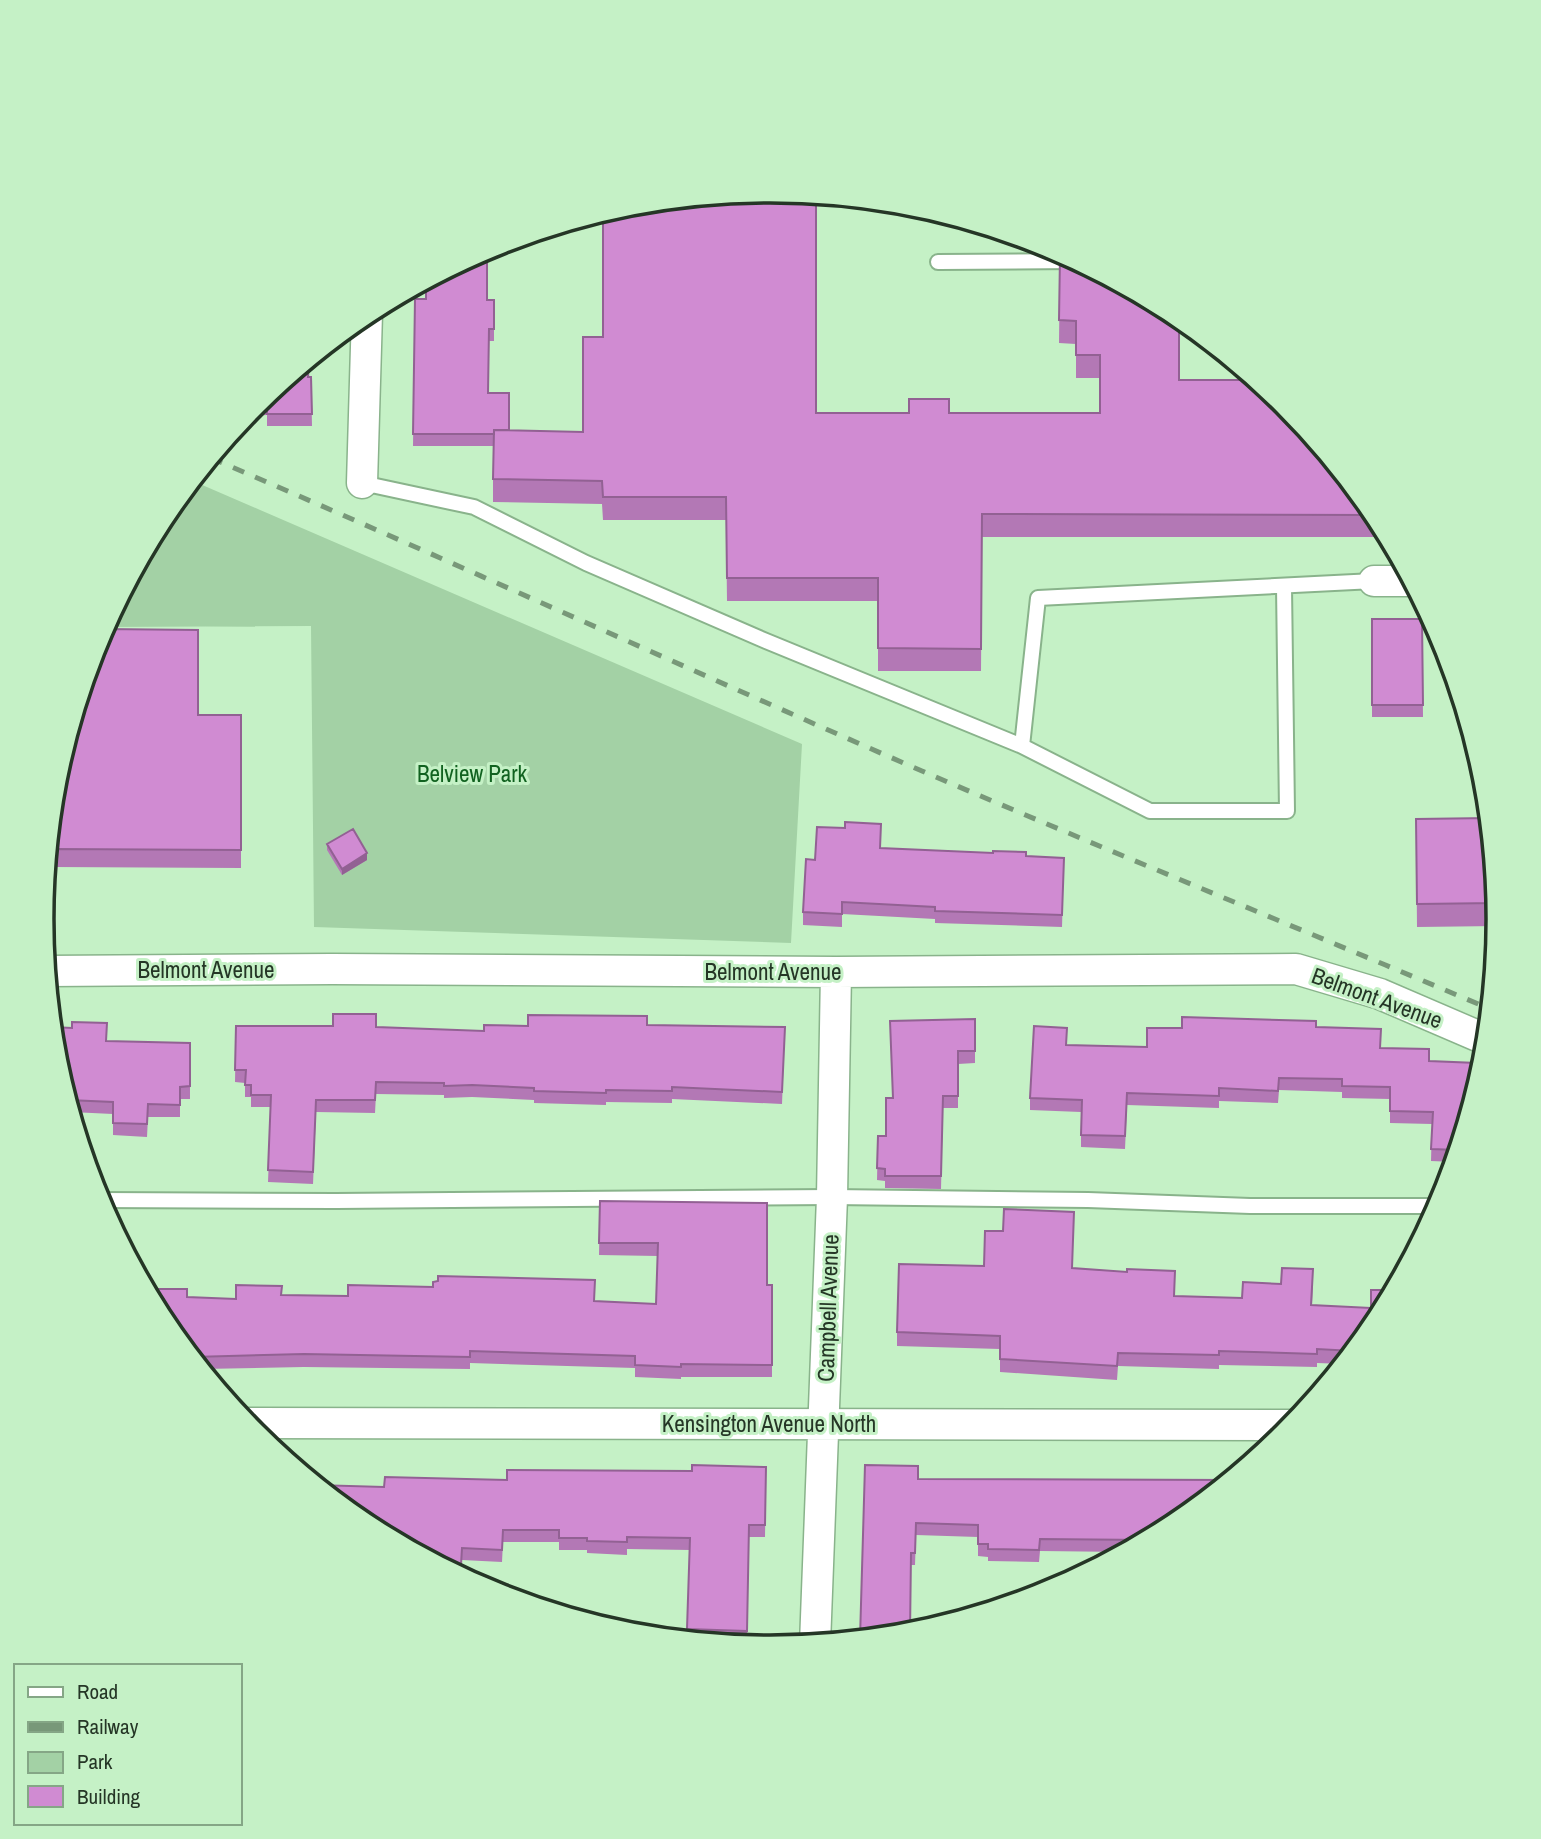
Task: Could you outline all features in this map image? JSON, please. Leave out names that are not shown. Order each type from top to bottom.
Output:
[{"type":"street","points":[[362,483],[367,328]]},
{"type":"street","points":[[1374,581],[1401,581]]},
{"type":"street","name":"Belmont Avenue","points":[[56,971],[1296,970],[1380,994],[1477,1036]]},
{"type":"street","name":"Campbell Avenue","points":[[815,1634],[832,1197],[836,972]]},
{"type":"street","name":"Kensington Avenue North","points":[[261,1423],[1278,1425]]},
{"type":"lane","points":[[938,262],[1052,261]]},
{"type":"lane","points":[[362,483],[474,507],[586,563],[766,641],[1022,746],[1150,811],[1287,811],[1284,587]]},
{"type":"lane","points":[[1022,746],[1038,598],[1374,581]]},
{"type":"lane","points":[[112,1200],[336,1202],[832,1197],[1075,1199],[1250,1206],[1427,1206]]},
{"type":"green space","name":"Belview Park","points":[[201,484],[802,744],[791,943],[314,927],[311,626],[117,627],[150,561]]},
{"type":"building","points":[[770,203],[816,205],[816,413],[909,413],[909,399],[949,399],[949,413],[1100,413],[1100,355],[1076,355],[1076,321],[1059,320],[1060,265],[1129,299],[1179,332],[1179,380],[1242,380],[1309,447],[1361,515],[982,514],[981,649],[878,648],[878,578],[727,578],[726,497],[603,497],[602,481],[493,479],[494,430],[583,432],[583,337],[603,337],[603,224],[677,209]]},
{"type":"building","points":[[487,262],[487,300],[494,300],[494,329],[489,329],[488,393],[509,393],[509,430],[494,430],[494,434],[413,434],[415,299],[426,299],[426,292]]},
{"type":"building","points":[[308,372],[308,377],[311,377],[312,414],[267,414],[267,410]]},
{"type":"building","points":[[1372,619],[1420,619],[1423,705],[1372,705]]},
{"type":"building","points":[[116,629],[198,630],[198,715],[241,715],[241,850],[58,849],[68,780],[79,734],[92,689]]},
{"type":"building","points":[[1480,818],[1486,903],[1417,904],[1416,819]]},
{"type":"building","points":[[845,822],[881,824],[880,848],[1026,852],[1026,856],[1064,858],[1062,915],[935,911],[935,907],[842,902],[842,914],[803,912],[806,859],[815,860],[817,827],[845,828]]},
{"type":"building","points":[[353,829],[367,853],[342,869],[327,844]]},
{"type":"building","points":[[333,1014],[376,1014],[376,1027],[484,1031],[484,1025],[528,1026],[528,1015],[647,1016],[647,1025],[785,1027],[782,1092],[672,1087],[672,1091],[606,1090],[606,1093],[534,1091],[534,1088],[472,1085],[444,1086],[444,1083],[376,1082],[375,1100],[316,1100],[313,1172],[268,1170],[271,1095],[251,1095],[251,1085],[245,1085],[246,1070],[235,1070],[236,1026],[333,1026]]},
{"type":"building","points":[[1182,1017],[1316,1021],[1316,1027],[1381,1029],[1380,1048],[1429,1049],[1429,1061],[1472,1063],[1449,1150],[1431,1149],[1433,1112],[1390,1111],[1390,1087],[1342,1086],[1342,1079],[1279,1078],[1278,1091],[1219,1088],[1219,1096],[1127,1093],[1125,1136],[1081,1135],[1082,1100],[1030,1098],[1034,1026],[1067,1028],[1066,1045],[1147,1047],[1147,1028],[1182,1028]]},
{"type":"building","points":[[975,1019],[975,1051],[958,1051],[958,1096],[943,1096],[941,1176],[885,1176],[885,1169],[877,1168],[878,1136],[886,1136],[886,1098],[893,1098],[890,1021]]},
{"type":"building","points":[[72,1022],[107,1023],[106,1041],[190,1043],[190,1086],[180,1087],[180,1105],[148,1104],[147,1124],[113,1123],[113,1102],[78,1100],[63,1028],[72,1028]]},
{"type":"building","points":[[600,1201],[767,1203],[767,1285],[772,1285],[772,1365],[635,1365],[635,1356],[470,1351],[470,1357],[304,1354],[203,1357],[157,1289],[187,1289],[187,1297],[236,1299],[236,1285],[282,1286],[281,1295],[348,1296],[348,1285],[433,1287],[438,1276],[595,1280],[594,1301],[656,1304],[658,1243],[599,1243]]},
{"type":"building","points":[[1004,1209],[1074,1212],[1072,1268],[1127,1272],[1127,1269],[1175,1271],[1174,1296],[1242,1298],[1243,1282],[1281,1284],[1282,1268],[1313,1269],[1311,1305],[1371,1308],[1371,1290],[1383,1290],[1343,1350],[1317,1349],[1317,1354],[1219,1351],[1219,1355],[1118,1353],[1117,1366],[1000,1359],[1000,1336],[897,1332],[899,1264],[984,1266],[985,1231],[1003,1231]]},
{"type":"building","points":[[692,1465],[766,1467],[765,1525],[749,1525],[747,1631],[687,1629],[690,1538],[627,1537],[627,1542],[587,1541],[587,1538],[559,1538],[559,1530],[503,1530],[502,1550],[462,1548],[461,1565],[412,1540],[331,1485],[384,1487],[385,1477],[507,1480],[507,1470],[692,1471]]},
{"type":"building","points":[[865,1465],[918,1466],[918,1479],[1217,1480],[1129,1540],[1040,1539],[1039,1550],[988,1549],[988,1544],[978,1544],[978,1525],[916,1523],[915,1553],[911,1553],[910,1622],[860,1630]]},
{"type":"railway","points":[[220,462],[922,771],[1482,1006]]}]
